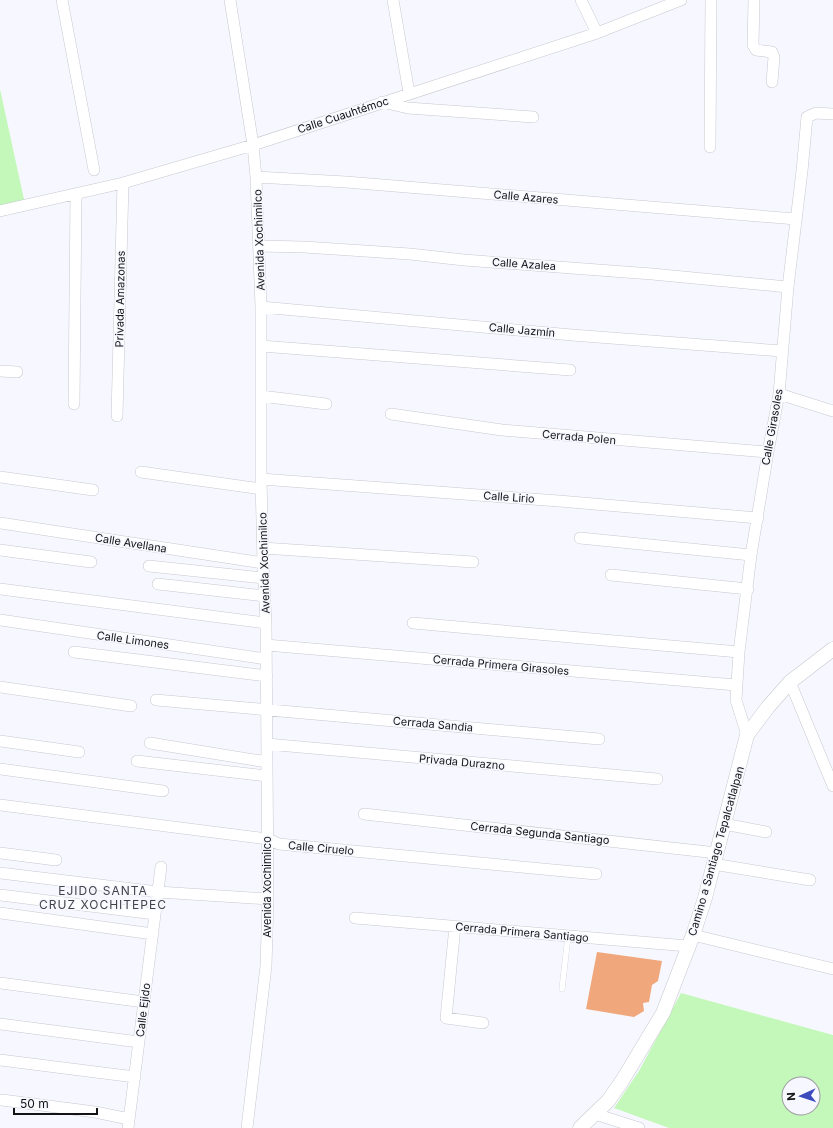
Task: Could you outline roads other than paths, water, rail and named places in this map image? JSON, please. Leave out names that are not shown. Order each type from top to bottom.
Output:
[{"type":"street","points":[[62,0],[94,170]]},
{"type":"street","name":"Avenida Xochimilco","points":[[230,0],[253,144],[256,177],[261,308],[261,484],[267,676],[268,899],[266,966],[248,1128]]},
{"type":"street","points":[[393,0],[409,93]]},
{"type":"street","points":[[581,0],[597,33]]},
{"type":"street","name":"Calle Cuauhtémoc","points":[[0,211],[123,183],[253,144],[597,33],[681,0]]},
{"type":"street","points":[[710,147],[712,0]]},
{"type":"street","points":[[754,0],[753,45],[756,50],[772,52],[774,57],[772,82]]},
{"type":"street","points":[[382,102],[408,108],[533,117]]},
{"type":"street","name":"Calle Girasoles","points":[[747,735],[736,700],[739,652],[751,555],[779,394],[788,287],[807,116],[816,114],[833,114]]},
{"type":"street","name":"Calle Azares","points":[[256,177],[346,182],[796,219]]},
{"type":"street","name":"Privada Amazonas","points":[[117,416],[123,183]]},
{"type":"street","points":[[74,404],[76,194]]},
{"type":"street","name":"Calle Azalea","points":[[259,246],[304,246],[652,274],[788,287]]},
{"type":"street","name":"Calle Jazmín","points":[[261,308],[572,335],[782,351]]},
{"type":"street","points":[[261,346],[570,370]]},
{"type":"street","points":[[0,371],[17,372]]},
{"type":"street","points":[[779,394],[833,411]]},
{"type":"street","points":[[261,396],[326,404]]},
{"type":"street","name":"Cerrada Polen","points":[[391,414],[502,430],[768,452]]},
{"type":"street","name":"Calle Lirio","points":[[141,472],[261,484],[558,501],[758,518]]},
{"type":"street","points":[[0,477],[93,490]]},
{"type":"street","name":"Calle Avellana","points":[[0,523],[263,563]]},
{"type":"street","points":[[580,538],[751,555]]},
{"type":"street","points":[[263,548],[473,562]]},
{"type":"street","points":[[0,550],[91,562]]},
{"type":"street","points":[[149,566],[264,578]]},
{"type":"street","points":[[611,575],[748,589]]},
{"type":"street","points":[[158,584],[265,596]]},
{"type":"street","points":[[0,589],[266,623]]},
{"type":"street","name":"Calle Limones","points":[[0,620],[266,659]]},
{"type":"street","points":[[413,623],[739,652]]},
{"type":"street","name":"Cerrada Primera Girasoles","points":[[266,645],[736,685]]},
{"type":"street","name":"Camino a Santiago Tepalcatlalpan","points":[[580,1128],[608,1101],[622,1081],[663,1013],[691,940],[715,858],[747,735],[768,707],[790,682],[833,649]]},
{"type":"street","points":[[74,652],[267,676]]},
{"type":"street","points":[[790,682],[833,786]]},
{"type":"street","points":[[0,687],[131,706]]},
{"type":"street","name":"Cerrada Sandia","points":[[156,700],[599,739]]},
{"type":"street","points":[[0,741],[79,752]]},
{"type":"street","points":[[150,743],[267,762]]},
{"type":"street","name":"Privada Durazno","points":[[267,744],[657,779]]},
{"type":"street","points":[[137,761],[267,776]]},
{"type":"street","points":[[0,769],[163,791]]},
{"type":"street","name":"Calle Ciruelo","points":[[0,805],[268,840],[279,844],[596,874]]},
{"type":"street","name":"Cerrada Segunda Santiago","points":[[364,814],[715,858],[810,880]]},
{"type":"street","points":[[724,824],[766,832]]},
{"type":"street","points":[[0,853],[56,860]]},
{"type":"street","name":"Calle Ejido","points":[[129,1124],[161,868]]},
{"type":"street","points":[[0,873],[158,892],[268,899]]},
{"type":"street","points":[[0,896],[155,914]]},
{"type":"street","points":[[0,914],[153,934]]},
{"type":"street","name":"Cerrada Primera Santiago","points":[[355,918],[568,936],[691,940],[833,969]]},
{"type":"street","points":[[455,926],[446,1018],[483,1023]]},
{"type":"street","points":[[0,983],[144,1002]]},
{"type":"street","points":[[0,1024],[139,1042]]},
{"type":"street","points":[[0,1060],[135,1077]]},
{"type":"street","points":[[2,1100],[96,1112],[129,1124]]},
{"type":"street","points":[[595,1114],[639,1128]]},
{"type":"lane","points":[[562,989],[568,936]]},
{"type":"district","name":"EJIDO SANTA CRUZ XOCHITEPEC","points":[[103,897]]}]
